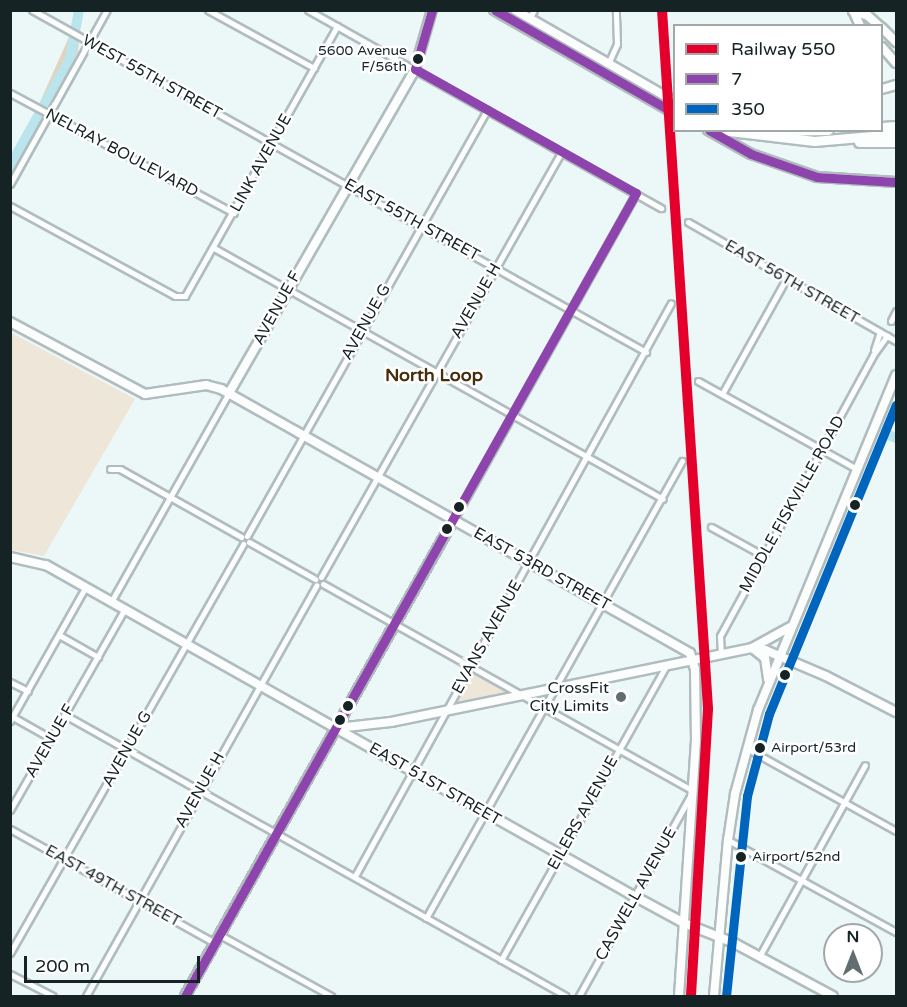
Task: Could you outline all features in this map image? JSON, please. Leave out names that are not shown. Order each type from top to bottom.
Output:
[{"type":"highway","points":[[733,132],[783,140],[827,135],[897,134]]},
{"type":"highway","points":[[783,132],[897,142]]},
{"type":"main road","points":[[494,10],[673,112]]},
{"type":"main road","points":[[514,10],[532,15],[608,63],[673,100]]},
{"type":"main road","points":[[853,11],[868,16],[877,24]]},
{"type":"main road","points":[[883,30],[897,42]]},
{"type":"main road","points":[[883,48],[897,63]]},
{"type":"main road","points":[[712,132],[751,154],[817,177],[897,182]]},
{"type":"main road","points":[[714,996],[728,840],[747,749],[779,656],[897,375]]},
{"type":"main road","points":[[769,682],[765,658],[752,648],[792,625]]},
{"type":"street","name":"WEST 55TH STREET","points":[[32,10],[273,143]]},
{"type":"street","points":[[10,184],[107,10]]},
{"type":"street","points":[[208,10],[314,68]]},
{"type":"street","points":[[308,10],[661,208]]},
{"type":"street","name":"AVENUE F","points":[[111,602],[415,69],[432,10]]},
{"type":"street","points":[[608,63],[617,44],[616,10]]},
{"type":"street","name":"LINK AVENUE","points":[[10,206],[182,297],[214,248],[337,26]]},
{"type":"street","name":"NELRAY BOULEVARD","points":[[10,93],[234,213]]},
{"type":"street","name":"AVENUE G","points":[[10,953],[487,110]]},
{"type":"street","name":"EAST 55TH STREET","points":[[273,143],[646,352]]},
{"type":"street","name":"AVENUE H","points":[[86,996],[435,372],[561,152]]},
{"type":"street","points":[[185,996],[636,194]]},
{"type":"street","name":"EAST 56TH STREET","points":[[688,222],[897,341]]},
{"type":"street","points":[[214,248],[663,499]]},
{"type":"street","points":[[722,394],[786,279]]},
{"type":"street","name":"EVANS AVENUE","points":[[355,876],[646,352],[670,303]]},
{"type":"street","points":[[891,321],[897,311]]},
{"type":"street","name":"EAST 53RD STREET","points":[[10,322],[139,392],[155,395],[206,385],[230,393],[688,651],[693,661]]},
{"type":"street","name":"MIDDLE FISKVILLE ROAD","points":[[873,355],[880,332]]},
{"type":"street","name":"MIDDLE FISKVILLE ROAD","points":[[721,655],[720,636],[873,355],[887,336]]},
{"type":"street","points":[[698,381],[857,469]]},
{"type":"street","points":[[426,918],[663,499],[682,461]]},
{"type":"street","points":[[110,469],[120,469],[693,791]]},
{"type":"street","points":[[711,526],[764,556]]},
{"type":"street","name":"EAST 51ST STREET","points":[[10,557],[40,563],[634,896],[684,923],[720,936],[832,996]]},
{"type":"street","points":[[52,739],[12,719],[85,588]]},
{"type":"street","name":"AVENUE F","points":[[10,810],[124,610]]},
{"type":"street","points":[[59,635],[98,657]]},
{"type":"street","points":[[336,728],[354,729],[752,648],[779,656],[897,712]]},
{"type":"street","points":[[679,996],[697,716],[693,661]]},
{"type":"street","name":"EILERS AVENUE","points":[[501,960],[666,666]]},
{"type":"street","points":[[10,682],[27,691]]},
{"type":"street","points":[[65,715],[566,996]]},
{"type":"street","points":[[747,749],[897,831]]},
{"type":"street","points":[[759,957],[865,765]]},
{"type":"street","name":"CASWELL AVENUE","points":[[579,996],[693,791]]},
{"type":"street","name":"EAST 49TH STREET","points":[[10,829],[215,943]]},
{"type":"street","points":[[728,840],[897,932]]},
{"type":"street","points":[[220,935],[331,996]]},
{"type":"street","points":[[10,974],[52,996]]},
{"type":"shaded area","points":[[69,37],[79,43],[78,52],[48,107],[40,102]]},
{"type":"shaded area","points":[[10,332],[135,399],[44,556],[11,550]]},
{"type":"shaded area","points":[[472,673],[504,690],[504,693],[455,703]]},
{"type":"waterway","points":[[10,166],[70,59],[79,10]]},
{"type":"waterway","points":[[886,434],[896,438]]},
{"type":"rail line","name":"550","points":[[662,10],[708,709],[691,996]]},
{"type":"transit line","name":"7","points":[[415,69],[432,10]]},
{"type":"transit line","name":"7","points":[[495,10],[673,112]]},
{"type":"transit line","name":"7","points":[[415,69],[636,193]]},
{"type":"transit line","name":"7","points":[[712,132],[751,154],[817,177],[896,182]]},
{"type":"transit line","name":"7","points":[[185,996],[636,193]]},
{"type":"transit line","name":"350","points":[[726,996],[747,796],[769,714],[896,405]]},
{"type":"place","name":"5600 Avenue F/56th","points":[[418,59]]},
{"type":"place","name":"CrossFit City Limits","points":[[621,697]]},
{"type":"place","name":"Airport/53rd","points":[[760,748]]},
{"type":"place","name":"Airport/52nd","points":[[741,857]]},
{"type":"district","name":"North Loop","points":[[434,375]]}]
